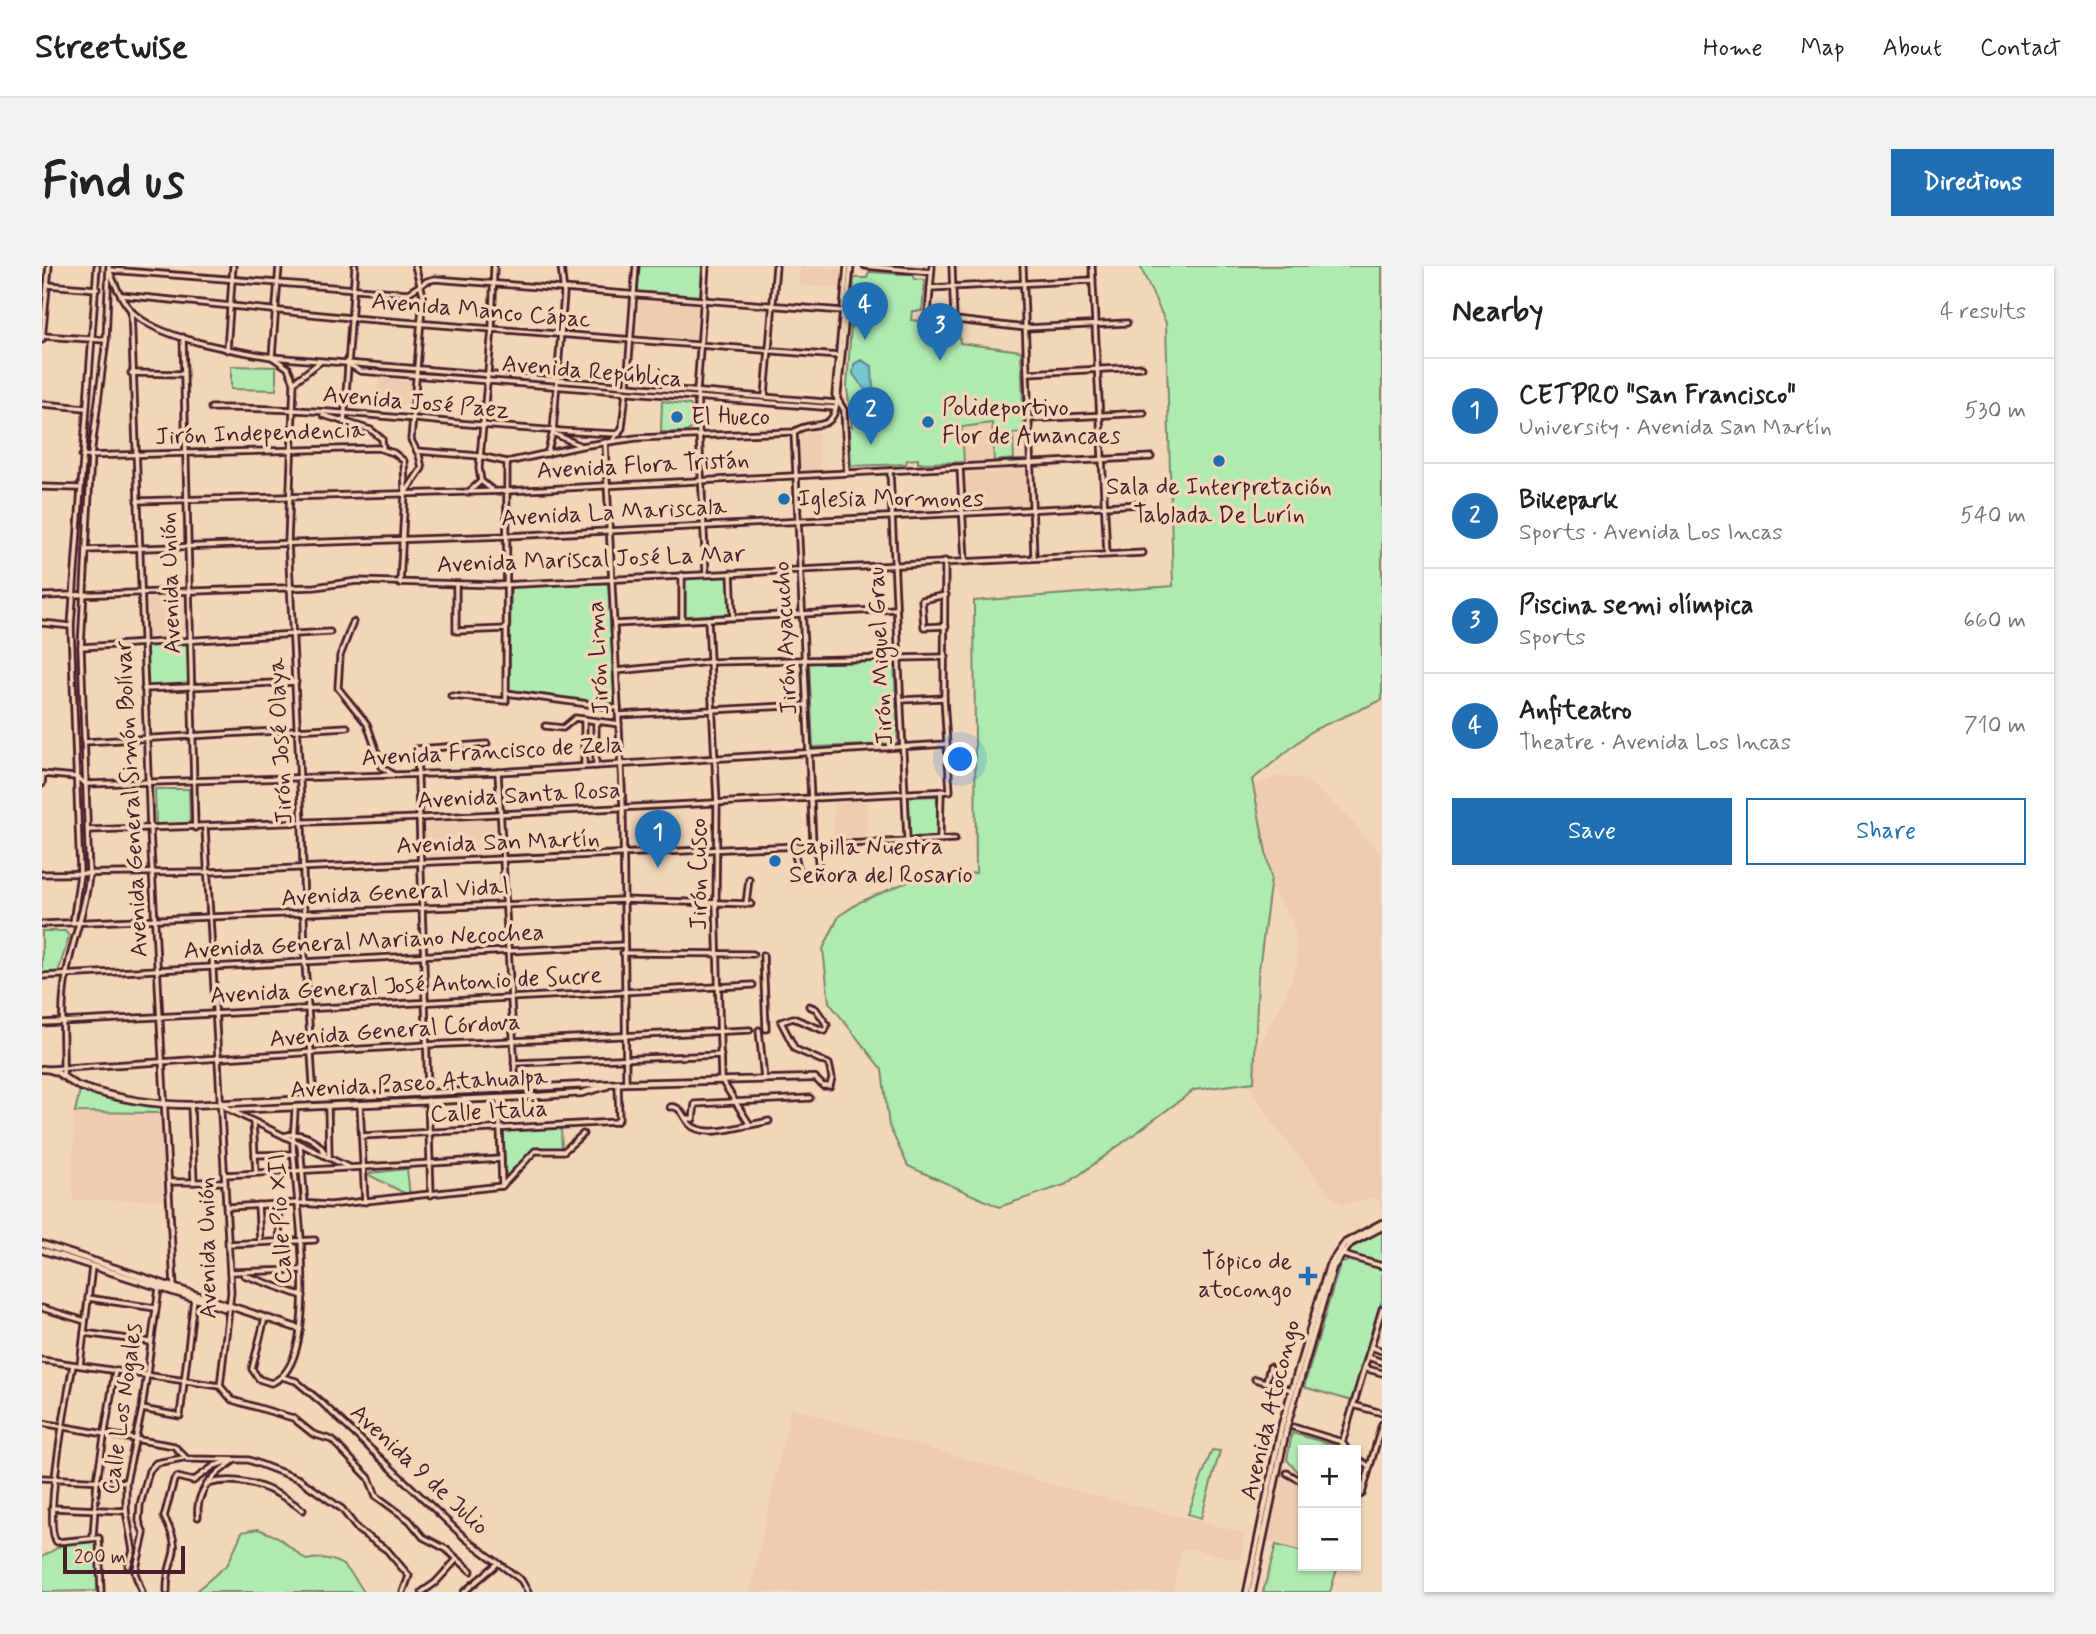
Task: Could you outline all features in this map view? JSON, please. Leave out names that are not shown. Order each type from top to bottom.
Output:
[{"type":"street","points":[[49,266],[42,337],[106,340]]},
{"type":"street","points":[[73,924],[80,874],[72,595],[79,488],[94,338],[97,266]]},
{"type":"street","points":[[152,266],[152,272]]},
{"type":"street","points":[[227,350],[233,266]]},
{"type":"street","points":[[279,266],[272,357],[288,368],[294,382],[322,361]]},
{"type":"street","points":[[344,423],[355,266]]},
{"type":"street","points":[[400,584],[405,493],[422,468],[411,440],[423,295],[415,266]]},
{"type":"street","points":[[470,492],[481,481],[480,456],[492,329],[494,266]]},
{"type":"street","points":[[547,454],[553,432],[561,335],[564,288],[561,266]]},
{"type":"street","points":[[608,442],[619,434],[626,392],[636,266]]},
{"type":"street","points":[[705,266],[697,398],[706,574]]},
{"type":"street","points":[[764,403],[776,266]]},
{"type":"street","points":[[837,406],[839,356],[849,266]]},
{"type":"street","points":[[416,451],[480,456],[507,462],[608,442],[699,434],[794,432],[801,427],[826,424],[837,406],[849,266]]},
{"type":"street","points":[[865,266],[931,269],[930,317],[1026,328],[1127,323]]},
{"type":"street","points":[[952,266],[954,320]]},
{"type":"street","points":[[1023,266],[1034,556]]},
{"type":"street","points":[[1092,266],[1107,554]]},
{"type":"street","points":[[63,1076],[62,1022],[66,976],[88,895],[89,830],[80,647],[91,455],[106,340],[109,268],[353,291],[408,293],[433,279],[843,312]]},
{"type":"street","name":"Avenida República","points":[[109,268],[131,310],[149,324],[227,350],[272,357],[488,374],[626,392],[837,406]]},
{"type":"street","points":[[930,288],[1093,280]]},
{"type":"street","points":[[47,285],[97,289]]},
{"type":"street","name":"Avenida Manco Cápac","points":[[121,295],[351,318],[839,356]]},
{"type":"street","name":"Avenida General Simón Bolívar","points":[[131,310],[134,342],[131,373],[150,830],[174,1287]]},
{"type":"street","name":"Avenida Unión","points":[[183,336],[195,828]]},
{"type":"street","name":"Avenida República","points":[[348,363],[360,372],[697,391],[837,406]]},
{"type":"street","points":[[1028,373],[1142,367]]},
{"type":"street","points":[[131,373],[183,374]]},
{"type":"street","name":"Jirón José Olaya","points":[[294,382],[288,542],[302,823],[305,963],[314,1099]]},
{"type":"street","points":[[42,404],[86,408]]},
{"type":"street","points":[[837,406],[844,410],[847,473]]},
{"type":"street","name":"Avenida José Paez","points":[[211,408],[293,408],[483,428],[619,434]]},
{"type":"street","points":[[318,412],[379,435],[383,449]]},
{"type":"street","points":[[1030,419],[1144,413]]},
{"type":"street","points":[[553,432],[581,446]]},
{"type":"street","name":"Jirón Ayacucho","points":[[794,432],[808,751],[820,878]]},
{"type":"street","name":"Jirón Lima","points":[[608,442],[623,808],[626,1083]]},
{"type":"street","name":"Jirón Independencia","points":[[82,456],[291,449],[383,449],[404,461],[405,493]]},
{"type":"street","name":"Avenida Flora Tristán","points":[[137,500],[507,491],[1151,457]]},
{"type":"street","points":[[451,696],[506,701],[507,462]]},
{"type":"street","points":[[960,468],[965,560]]},
{"type":"street","name":"Jirón Miguel Grau","points":[[890,471],[907,839]]},
{"type":"street","points":[[481,481],[494,491]]},
{"type":"street","points":[[42,487],[79,488]]},
{"type":"street","name":"Avenida La Mariscala","points":[[86,550],[610,532],[1143,504]]},
{"type":"street","name":"Avenida Mariscal José La Mar","points":[[42,596],[291,587],[357,581],[456,586],[1143,552]]},
{"type":"street","points":[[945,561],[946,744]]},
{"type":"street","points":[[731,573],[733,618]]},
{"type":"street","points":[[682,575],[682,620]]},
{"type":"street","points":[[456,586],[456,631],[506,629]]},
{"type":"street","points":[[946,595],[922,600],[924,627],[947,626]]},
{"type":"street","points":[[615,624],[896,609]]},
{"type":"street","name":"Jirón Cusco","points":[[708,619],[717,803],[716,902],[720,1055],[722,1079],[733,1101],[749,1123]]},
{"type":"street","points":[[353,622],[340,656],[338,688],[367,724],[382,767],[394,775]]},
{"type":"street","points":[[42,623],[71,626]]},
{"type":"street","points":[[80,647],[330,632]]},
{"type":"street","points":[[616,671],[710,662],[804,658],[946,657]]},
{"type":"street","points":[[144,689],[296,682]]},
{"type":"street","points":[[506,693],[618,708]]},
{"type":"street","points":[[901,700],[944,698]]},
{"type":"street","points":[[619,715],[806,705]]},
{"type":"street","points":[[545,726],[563,728],[574,718],[619,724]]},
{"type":"street","points":[[584,719],[584,766]]},
{"type":"street","points":[[596,721],[596,765]]},
{"type":"street","points":[[84,741],[347,727]]},
{"type":"street","points":[[428,1092],[420,775],[417,749],[486,744]]},
{"type":"street","name":"Avenida Francisco de Zela","points":[[86,783],[498,772],[946,744]]},
{"type":"street","name":"Avenida Santa Rosa","points":[[89,830],[205,828],[501,815],[950,791],[946,744]]},
{"type":"street","points":[[498,772],[516,1088]]},
{"type":"street","points":[[42,784],[42,774],[76,777],[86,783]]},
{"type":"street","points":[[940,839],[941,791]]},
{"type":"street","name":"Avenida Unión","points":[[205,828],[230,1272],[220,1386]]},
{"type":"street","name":"Avenida San Martín","points":[[42,874],[209,873],[955,838]]},
{"type":"street","points":[[793,845],[800,878]]},
{"type":"street","name":"Avenida General Vidal","points":[[42,924],[79,925],[623,900],[748,904],[749,878]]},
{"type":"street","name":"Avenida General Mariano Necochea","points":[[42,976],[623,945]]},
{"type":"street","points":[[623,953],[753,954]]},
{"type":"street","points":[[763,955],[765,1028]]},
{"type":"street","name":"Avenida General José Antonio de Sucre","points":[[42,1023],[753,985]]},
{"type":"street","points":[[809,1006],[816,1009],[827,1025],[825,1031],[793,1018],[783,1020],[782,1025],[795,1049],[830,1064],[830,1086],[823,1086],[815,1078]]},
{"type":"street","name":"Avenida General Córdova","points":[[42,1069],[625,1034],[750,1030]]},
{"type":"street","points":[[759,1030],[764,1079]]},
{"type":"street","points":[[514,1062],[720,1055]]},
{"type":"street","name":"Avenida Paseo Atahualpa","points":[[50,1069],[79,1086],[165,1105],[222,1105],[618,1083],[815,1078]]},
{"type":"street","name":"Avenida Paseo Atahualpa","points":[[230,1110],[582,1093],[618,1083]]},
{"type":"street","name":"Calle Italia","points":[[362,1136],[618,1121],[618,1083]]},
{"type":"street","points":[[499,1098],[502,1186]]},
{"type":"street","points":[[685,1117],[693,1119],[695,1104],[810,1098]]},
{"type":"street","points":[[428,1100],[431,1195]]},
{"type":"street","points":[[191,1105],[194,1182]]},
{"type":"street","points":[[222,1105],[350,1168]]},
{"type":"street","points":[[360,1105],[365,1202]]},
{"type":"street","points":[[327,1155],[328,1106]]},
{"type":"street","points":[[670,1107],[674,1106],[691,1126],[710,1131],[769,1121]]},
{"type":"street","name":"Calle Pio XII","points":[[282,1377],[293,1357],[300,1329],[303,1296],[293,1142],[295,1107]]},
{"type":"street","points":[[253,1122],[256,1173]]},
{"type":"street","points":[[282,1136],[295,1133],[316,1142],[327,1155]]},
{"type":"street","points":[[227,1207],[365,1202],[502,1186],[535,1151],[564,1151],[583,1134]]},
{"type":"street","name":"Calle Pio XII","points":[[300,1145],[305,1204]]},
{"type":"street","points":[[255,1154],[294,1154]]},
{"type":"street","points":[[225,1175],[501,1159]]},
{"type":"street","points":[[169,1182],[225,1182]]},
{"type":"street","points":[[278,1204],[280,1242]]},
{"type":"street","points":[[258,1205],[260,1242]]},
{"type":"street","points":[[1382,1225],[1359,1233],[1338,1253],[1382,1266]]},
{"type":"street","points":[[229,1244],[316,1240]]},
{"type":"street","points":[[42,1244],[300,1329]]},
{"type":"street","points":[[42,1250],[224,1308],[229,1306]]},
{"type":"street","name":"Avenida Atocongo","points":[[1252,1592],[1262,1530],[1292,1390],[1325,1277],[1338,1253]]},
{"type":"street","name":"Avenida Atocongo","points":[[1262,1530],[1287,1425],[1338,1253]]},
{"type":"street","points":[[80,1366],[92,1267]]},
{"type":"street","points":[[243,1274],[301,1270]]},
{"type":"street","points":[[230,1272],[243,1274],[303,1296]]},
{"type":"street","name":"Calle Los Nogales","points":[[128,1566],[133,1552],[126,1511],[126,1482],[142,1409],[159,1287]]},
{"type":"street","points":[[88,1298],[156,1308]]},
{"type":"street","points":[[142,1409],[180,1416],[194,1299]]},
{"type":"street","points":[[42,1308],[85,1321]]},
{"type":"street","points":[[1341,1445],[1367,1357],[1379,1327],[1382,1309]]},
{"type":"street","name":"Avenida 9 de Julio","points":[[265,1318],[252,1369],[264,1381],[271,1382],[282,1377],[293,1379],[496,1565],[521,1580],[528,1592]]},
{"type":"street","points":[[84,1333],[151,1342]]},
{"type":"street","points":[[1371,1348],[1382,1351]]},
{"type":"street","points":[[1367,1357],[1382,1362]]},
{"type":"street","points":[[42,1360],[220,1386],[232,1400],[293,1418],[313,1434],[332,1440],[369,1478],[376,1496],[409,1520],[423,1537],[471,1571]]},
{"type":"street","points":[[73,1365],[54,1478],[52,1531],[57,1542],[98,1536],[101,1592]]},
{"type":"street","points":[[1266,1382],[1270,1367]]},
{"type":"street","points":[[1364,1368],[1382,1373]]},
{"type":"street","points":[[93,1536],[97,1480],[115,1371]]},
{"type":"street","points":[[1255,1379],[1292,1390]]},
{"type":"street","points":[[1353,1405],[1382,1413]]},
{"type":"street","points":[[42,1423],[174,1446],[183,1458]]},
{"type":"street","points":[[1361,1494],[1382,1424]]},
{"type":"street","points":[[1293,1427],[1342,1442],[1344,1445]]},
{"type":"street","points":[[142,1592],[135,1567],[144,1534],[139,1515],[146,1481],[156,1463],[183,1458],[200,1461],[235,1459],[259,1463],[290,1474],[337,1504],[358,1530],[382,1545],[409,1578],[403,1592]]},
{"type":"street","points":[[198,1517],[198,1506],[207,1483],[235,1459]]},
{"type":"street","points":[[167,1592],[168,1573],[177,1545],[172,1528],[164,1517],[174,1480],[177,1477],[193,1481],[214,1466],[235,1459]]},
{"type":"street","points":[[1361,1461],[1370,1466]]},
{"type":"street","points":[[1287,1473],[1298,1479]]},
{"type":"street","points":[[42,1478],[126,1482]]},
{"type":"street","points":[[207,1483],[225,1479],[262,1486],[303,1510]]},
{"type":"street","points":[[51,1508],[126,1511]]},
{"type":"street","name":"Avenida Atocongo","points":[[1247,1592],[1257,1557]]},
{"type":"street","points":[[422,1592],[435,1583],[457,1559]]},
{"type":"street","points":[[464,1592],[496,1565]]},
{"type":"shaded area","points":[[800,266],[841,269],[840,288],[799,285]]},
{"type":"shaded area","points":[[639,300],[699,305],[696,339],[637,336]]},
{"type":"shaded area","points":[[379,378],[413,382],[411,407],[376,403]]},
{"type":"shaded area","points":[[992,423],[994,461],[964,462],[962,426]]},
{"type":"shaded area","points":[[800,433],[818,433],[820,472],[799,473]]},
{"type":"shaded area","points":[[1027,469],[1028,506],[967,509],[965,472],[999,473],[1000,470]]},
{"type":"shaded area","points":[[186,595],[188,635],[146,638],[145,597]]},
{"type":"shaded area","points":[[1278,776],[1306,780],[1344,813],[1382,857],[1382,1210],[1377,1197],[1342,1205],[1328,1192],[1272,1123],[1250,1086],[1256,1051],[1282,1003],[1297,965],[1294,924],[1271,888],[1255,851],[1244,801],[1256,785]]},
{"type":"shaded area","points":[[834,801],[867,802],[866,838],[833,838]]},
{"type":"shaded area","points":[[498,819],[499,855],[423,860],[423,822]]},
{"type":"shaded area","points":[[74,1113],[162,1114],[167,1200],[73,1200]]},
{"type":"shaded area","points":[[791,1408],[1065,1488],[1244,1533],[1241,1560],[1187,1548],[1181,1551],[1173,1592],[750,1592]]},
{"type":"shaded area","points":[[1281,1475],[1298,1484],[1298,1550],[1267,1541]]},
{"type":"green space","points":[[639,266],[702,266],[700,296],[638,292]]},
{"type":"green space","points":[[1140,266],[1382,266],[1382,700],[1313,730],[1252,780],[1271,878],[1258,977],[1254,1082],[1194,1090],[1067,1184],[999,1207],[908,1166],[889,1126],[882,1070],[829,1002],[823,949],[839,916],[860,902],[919,877],[976,873],[974,601],[1173,586],[1166,323]]},
{"type":"green space","points":[[869,272],[914,275],[914,279],[925,280],[922,311],[912,311],[911,320],[958,325],[960,343],[1021,351],[1024,432],[1013,433],[1014,459],[994,461],[992,423],[962,427],[964,462],[918,463],[918,459],[907,460],[906,464],[851,466],[849,428],[852,427],[847,388],[854,278],[867,278]]},
{"type":"green space","points":[[231,366],[276,367],[276,390],[231,389]]},
{"type":"green space","name":"El Hueco","points":[[662,401],[690,405],[694,410],[691,429],[686,432],[661,432]]},
{"type":"green space","points":[[729,576],[730,614],[685,616],[685,578]]},
{"type":"green space","points":[[608,583],[615,704],[509,690],[511,586]]},
{"type":"green space","points":[[188,644],[190,685],[148,686],[146,645]]},
{"type":"green space","points":[[894,659],[898,744],[813,747],[809,662]]},
{"type":"green space","points":[[155,789],[189,789],[190,825],[156,826]]},
{"type":"green space","points":[[937,796],[937,836],[910,837],[909,797]]},
{"type":"green space","points":[[42,931],[65,931],[69,936],[58,973],[42,974]]},
{"type":"green space","points":[[80,1090],[163,1107],[163,1113],[75,1112]]},
{"type":"green space","points":[[561,1128],[562,1150],[538,1147],[506,1178],[503,1131]]},
{"type":"green space","points":[[407,1169],[410,1196],[369,1175],[370,1173]]},
{"type":"green space","points":[[1382,1231],[1382,1265],[1349,1255],[1349,1249]]},
{"type":"green space","points":[[1350,1260],[1382,1269],[1382,1300],[1352,1401],[1304,1387],[1340,1264]]},
{"type":"green space","points":[[1292,1433],[1334,1445],[1298,1445],[1298,1472],[1287,1460]]},
{"type":"green space","points":[[1212,1450],[1220,1451],[1201,1518],[1188,1514]]},
{"type":"green space","points":[[258,1529],[278,1537],[306,1560],[326,1559],[341,1564],[353,1575],[364,1592],[195,1592],[228,1564],[242,1532]]},
{"type":"green space","points":[[90,1540],[96,1544],[100,1584],[97,1591],[42,1592],[42,1557],[62,1545]]},
{"type":"green space","points":[[1276,1545],[1298,1551],[1298,1571],[1336,1571],[1330,1592],[1263,1592]]},
{"type":"water","points":[[861,360],[872,366],[873,387],[878,395],[873,402],[866,400],[865,390],[853,374],[854,364]]},
{"type":"place","name":"Anfiteatro","points":[[865,340]]},
{"type":"place","name":"Piscina semi olímpica","points":[[940,361]]},
{"type":"place","name":"El Hueco","points":[[677,417]]},
{"type":"place","name":"Polideportivo Flor de Amancaes","points":[[928,422]]},
{"type":"place","name":"Bikepark","points":[[871,445]]},
{"type":"place","name":"Sala de Interpretación Tablada De Lurín","points":[[1219,461]]},
{"type":"place","name":"Iglesia Mormones","points":[[784,499]]},
{"type":"place","name":"Capilla Nuestra Señora del Rosario","points":[[775,861]]},
{"type":"place","name":"CETPRO \"San Francisco\"","points":[[658,868]]},
{"type":"place","name":"Tópico de atocongo","points":[[1308,1276]]}]
